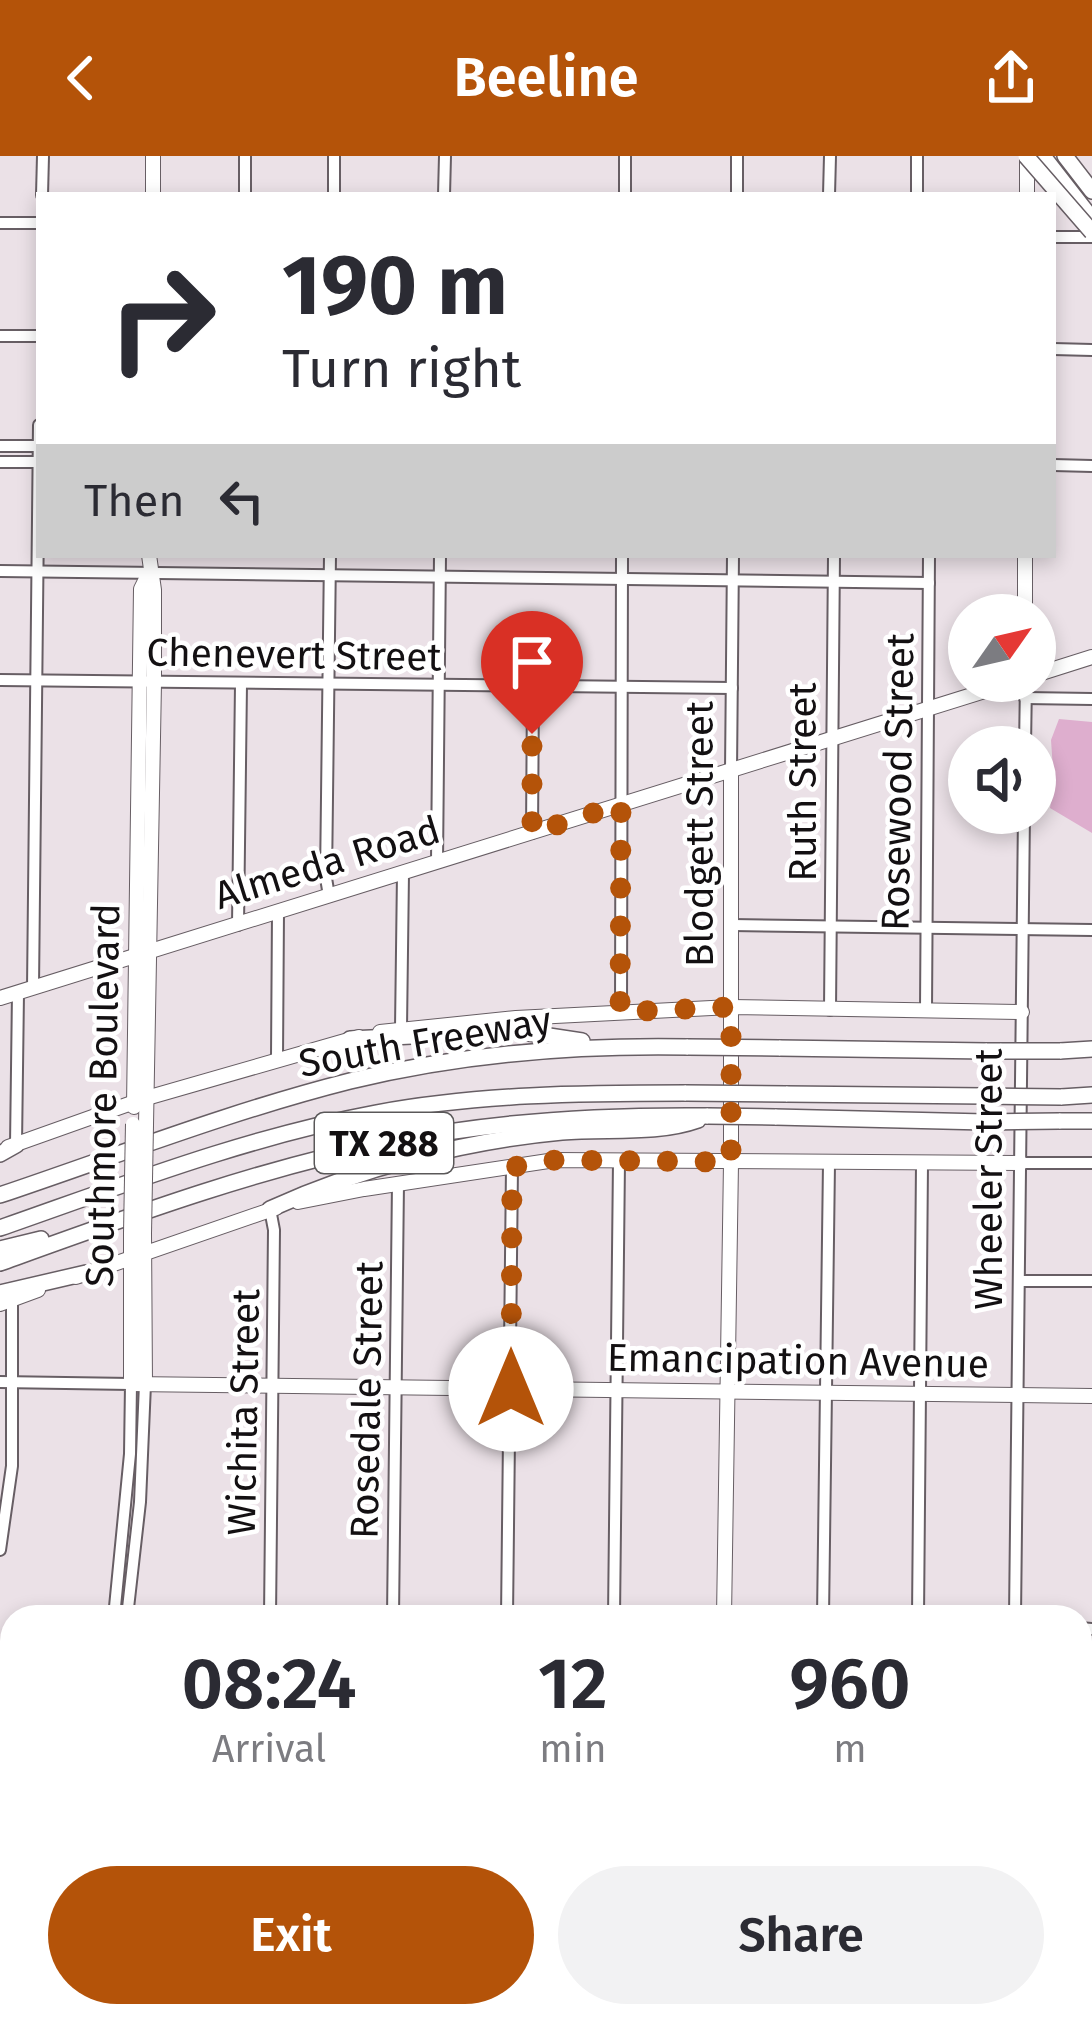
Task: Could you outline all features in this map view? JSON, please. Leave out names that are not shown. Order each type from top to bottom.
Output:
[{"type":"highway","points":[[1027,156],[1092,234]]},
{"type":"highway","points":[[1043,156],[1092,219]]},
{"type":"highway","points":[[1067,156],[1092,190]]},
{"type":"highway","points":[[350,1039],[516,1031],[608,1045]]},
{"type":"highway","name":"South Freeway","points":[[0,1199],[281,1100],[354,1080],[448,1063],[608,1045],[1092,1049]]},
{"type":"highway","points":[[0,1228],[254,1142],[376,1113],[492,1098],[686,1093],[1092,1095]]},
{"type":"highway","name":"TX 288","points":[[0,1263],[131,1229],[241,1180],[399,1140],[469,1130],[708,1116],[1089,1121]]},
{"type":"highway","points":[[270,1209],[357,1176],[496,1141],[678,1121]]},
{"type":"highway","points":[[0,1249],[131,1229]]},
{"type":"highway","points":[[4,1299],[86,1273]]},
{"type":"main road","points":[[153,156],[153,192]]},
{"type":"main road","points":[[1027,156],[1028,192]]},
{"type":"main road","name":"Southmore Boulevard","points":[[138,1384],[137,1257],[131,1229],[140,1125],[143,952],[147,682],[141,590],[149,573],[149,558]]},
{"type":"main road","points":[[1025,558],[1025,594]]},
{"type":"main road","points":[[1056,668],[1092,657]]},
{"type":"main road","name":"Almeda Road","points":[[0,998],[948,702]]},
{"type":"main road","name":"Blodgett Street","points":[[724,1605],[731,771]]},
{"type":"main road","name":"Southmore Boulevard","points":[[140,1100],[148,1063],[143,952]]},
{"type":"main road","points":[[5,1150],[140,1100],[277,1058],[401,1028],[731,1007],[1022,1012]]},
{"type":"main road","points":[[148,1063],[158,1080],[186,1086]]},
{"type":"main road","points":[[86,1273],[270,1209],[398,1183],[555,1160],[1021,1163]]},
{"type":"main road","name":"Southmore Boulevard","points":[[137,1257],[133,1292],[138,1384]]},
{"type":"main road","points":[[104,1268],[119,1272],[133,1292]]},
{"type":"main road","name":"Emancipation Avenue","points":[[138,1384],[1092,1396]]},
{"type":"street","points":[[42,192],[43,156]]},
{"type":"street","points":[[245,156],[245,192]]},
{"type":"street","points":[[334,156],[334,192]]},
{"type":"street","points":[[444,192],[445,156]]},
{"type":"street","points":[[625,156],[625,192]]},
{"type":"street","points":[[736,192],[737,156]]},
{"type":"street","points":[[830,156],[830,192]]},
{"type":"street","points":[[917,156],[917,192]]},
{"type":"street","points":[[0,223],[36,223]]},
{"type":"street","points":[[1056,237],[1092,234]]},
{"type":"street","points":[[0,336],[36,336]]},
{"type":"street","points":[[1056,349],[1092,350]]},
{"type":"street","points":[[0,446],[36,446]]},
{"type":"street","points":[[0,462],[36,462]]},
{"type":"street","points":[[1056,465],[1092,466]]},
{"type":"street","points":[[5,1150],[26,991],[38,558]]},
{"type":"street","points":[[329,896],[330,558]]},
{"type":"street","points":[[436,862],[440,558]]},
{"type":"street","points":[[620,1012],[622,558]]},
{"type":"street","name":"Blodgett Street","points":[[731,771],[733,558]]},
{"type":"street","name":"Ruth Street","points":[[830,1010],[834,558]]},
{"type":"street","name":"Rosewood Street","points":[[926,1010],[929,558]]},
{"type":"street","points":[[0,571],[929,583]]},
{"type":"street","name":"Chenevert Street","points":[[0,680],[732,688]]},
{"type":"street","points":[[238,925],[241,684]]},
{"type":"street","points":[[532,833],[533,686]]},
{"type":"street","points":[[1056,698],[1092,699]]},
{"type":"street","name":"Wheeler Street","points":[[1016,1605],[1024,834]]},
{"type":"street","points":[[401,1028],[403,873]]},
{"type":"street","points":[[277,1058],[278,912]]},
{"type":"street","points":[[732,926],[1092,930]]},
{"type":"street","points":[[614,1605],[619,1160]]},
{"type":"street","points":[[823,1605],[829,1163]]},
{"type":"street","points":[[1021,1163],[1092,1163]]},
{"type":"street","points":[[918,1605],[922,1164]]},
{"type":"street","points":[[507,1605],[512,1167]]},
{"type":"street","name":"Rosedale Street","points":[[393,1605],[398,1183]]},
{"type":"street","name":"Wichita Street","points":[[270,1209],[274,1230],[270,1605]]},
{"type":"street","points":[[1020,1280],[1092,1281]]},
{"type":"street","points":[[0,1550],[11,1466],[14,1382],[4,1299]]},
{"type":"street","name":"Emancipation Avenue","points":[[0,1382],[138,1384]]},
{"type":"street","name":"Southmore Boulevard","points":[[126,1605],[124,1562],[138,1384]]},
{"type":"street","name":"Southmore Boulevard","points":[[116,1605],[124,1562]]},
{"type":"shaded area","points":[[1059,719],[1092,722],[1092,833],[1056,812]]},
{"type":"route","points":[[511,1389],[512,1167],[555,1160],[731,1162],[731,1007],[620,1012],[621,804],[532,833],[532,734]]}]
